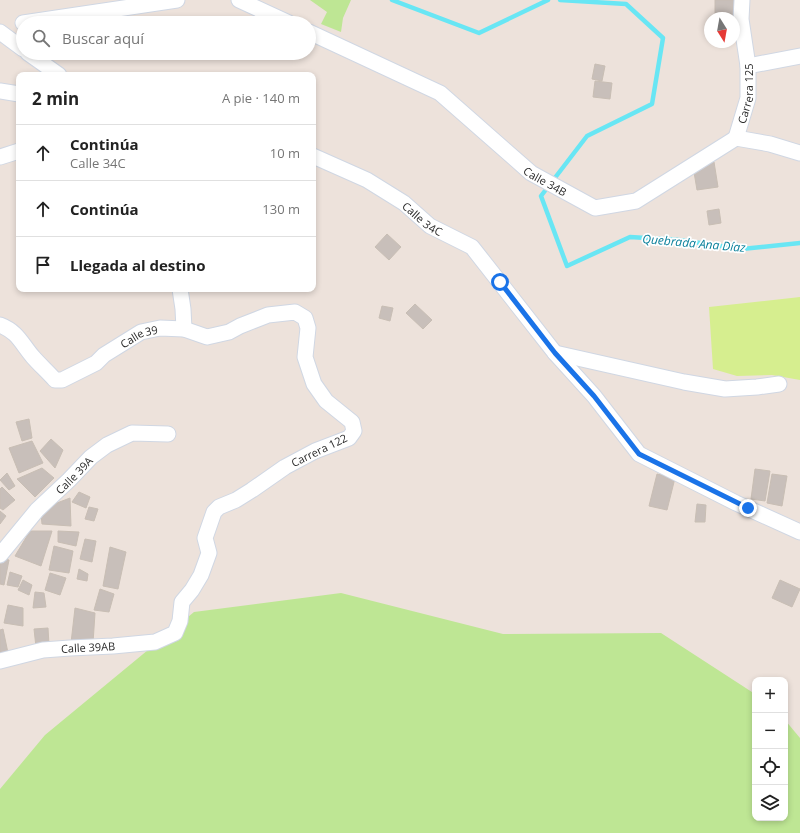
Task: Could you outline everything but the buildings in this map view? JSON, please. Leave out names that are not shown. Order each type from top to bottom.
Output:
[{"type":"street","points":[[62,16],[140,2],[177,0]]},
{"type":"street","points":[[240,0],[274,16]]},
{"type":"street","name":"Carrera 125","points":[[736,138],[748,98],[748,66],[741,19],[742,0]]},
{"type":"street","points":[[0,27],[16,24]]},
{"type":"street","points":[[0,32],[16,44]]},
{"type":"street","name":"Calle 34B","points":[[316,35],[440,93],[531,173],[595,208],[636,201],[736,138]]},
{"type":"street","points":[[748,66],[800,56]]},
{"type":"street","points":[[38,60],[55,72]]},
{"type":"street","points":[[0,91],[16,94]]},
{"type":"street","points":[[736,138],[770,144],[800,153]]},
{"type":"street","points":[[0,158],[16,152]]},
{"type":"street","name":"Calle 34C","points":[[316,157],[366,180],[404,203],[430,226],[472,247],[555,353],[594,396],[639,454],[736,503],[800,532]]},
{"type":"street","points":[[180,292],[184,329]]},
{"type":"street","name":"Calle 39","points":[[0,325],[10,329],[19,337],[33,357],[55,380],[62,380],[96,363],[104,355],[141,332],[160,328],[184,329],[207,337],[229,332],[268,315],[295,312],[305,318]]},
{"type":"street","name":"Carrera 122","points":[[175,633],[180,621],[182,602],[192,590],[201,575],[209,553],[205,538],[214,512],[219,507],[236,500],[252,490],[285,467],[315,451],[349,438],[354,431],[352,422],[326,401],[314,384],[305,357],[308,328],[305,318]]},
{"type":"street","points":[[555,353],[684,382],[725,389],[779,384]]},
{"type":"street","name":"Calle 39A","points":[[0,555],[37,510],[96,453],[107,445],[132,433],[168,434]]},
{"type":"street","name":"Calle 39AB","points":[[0,661],[43,650],[155,642],[175,633]]},
{"type":"green space","points":[[310,0],[351,0],[343,18],[341,32],[321,24],[327,12]]},
{"type":"green space","points":[[800,297],[800,380],[772,375],[737,376],[713,369],[709,307]]},
{"type":"green space","points":[[341,593],[503,634],[661,633],[752,692],[752,821],[788,821],[788,724],[800,738],[800,833],[0,833],[0,789],[45,735],[194,612]]},
{"type":"waterway","name":"Quebrada Ana Díaz","points":[[392,0],[479,33],[548,0]]},
{"type":"waterway","name":"Quebrada Ana Díaz","points":[[560,0],[626,4],[663,38],[652,104],[587,136],[541,196],[567,266],[630,237],[679,240],[742,249],[800,243]]},
{"type":"route","points":[[500,282],[555,353],[594,396],[639,454],[748,508]]}]
